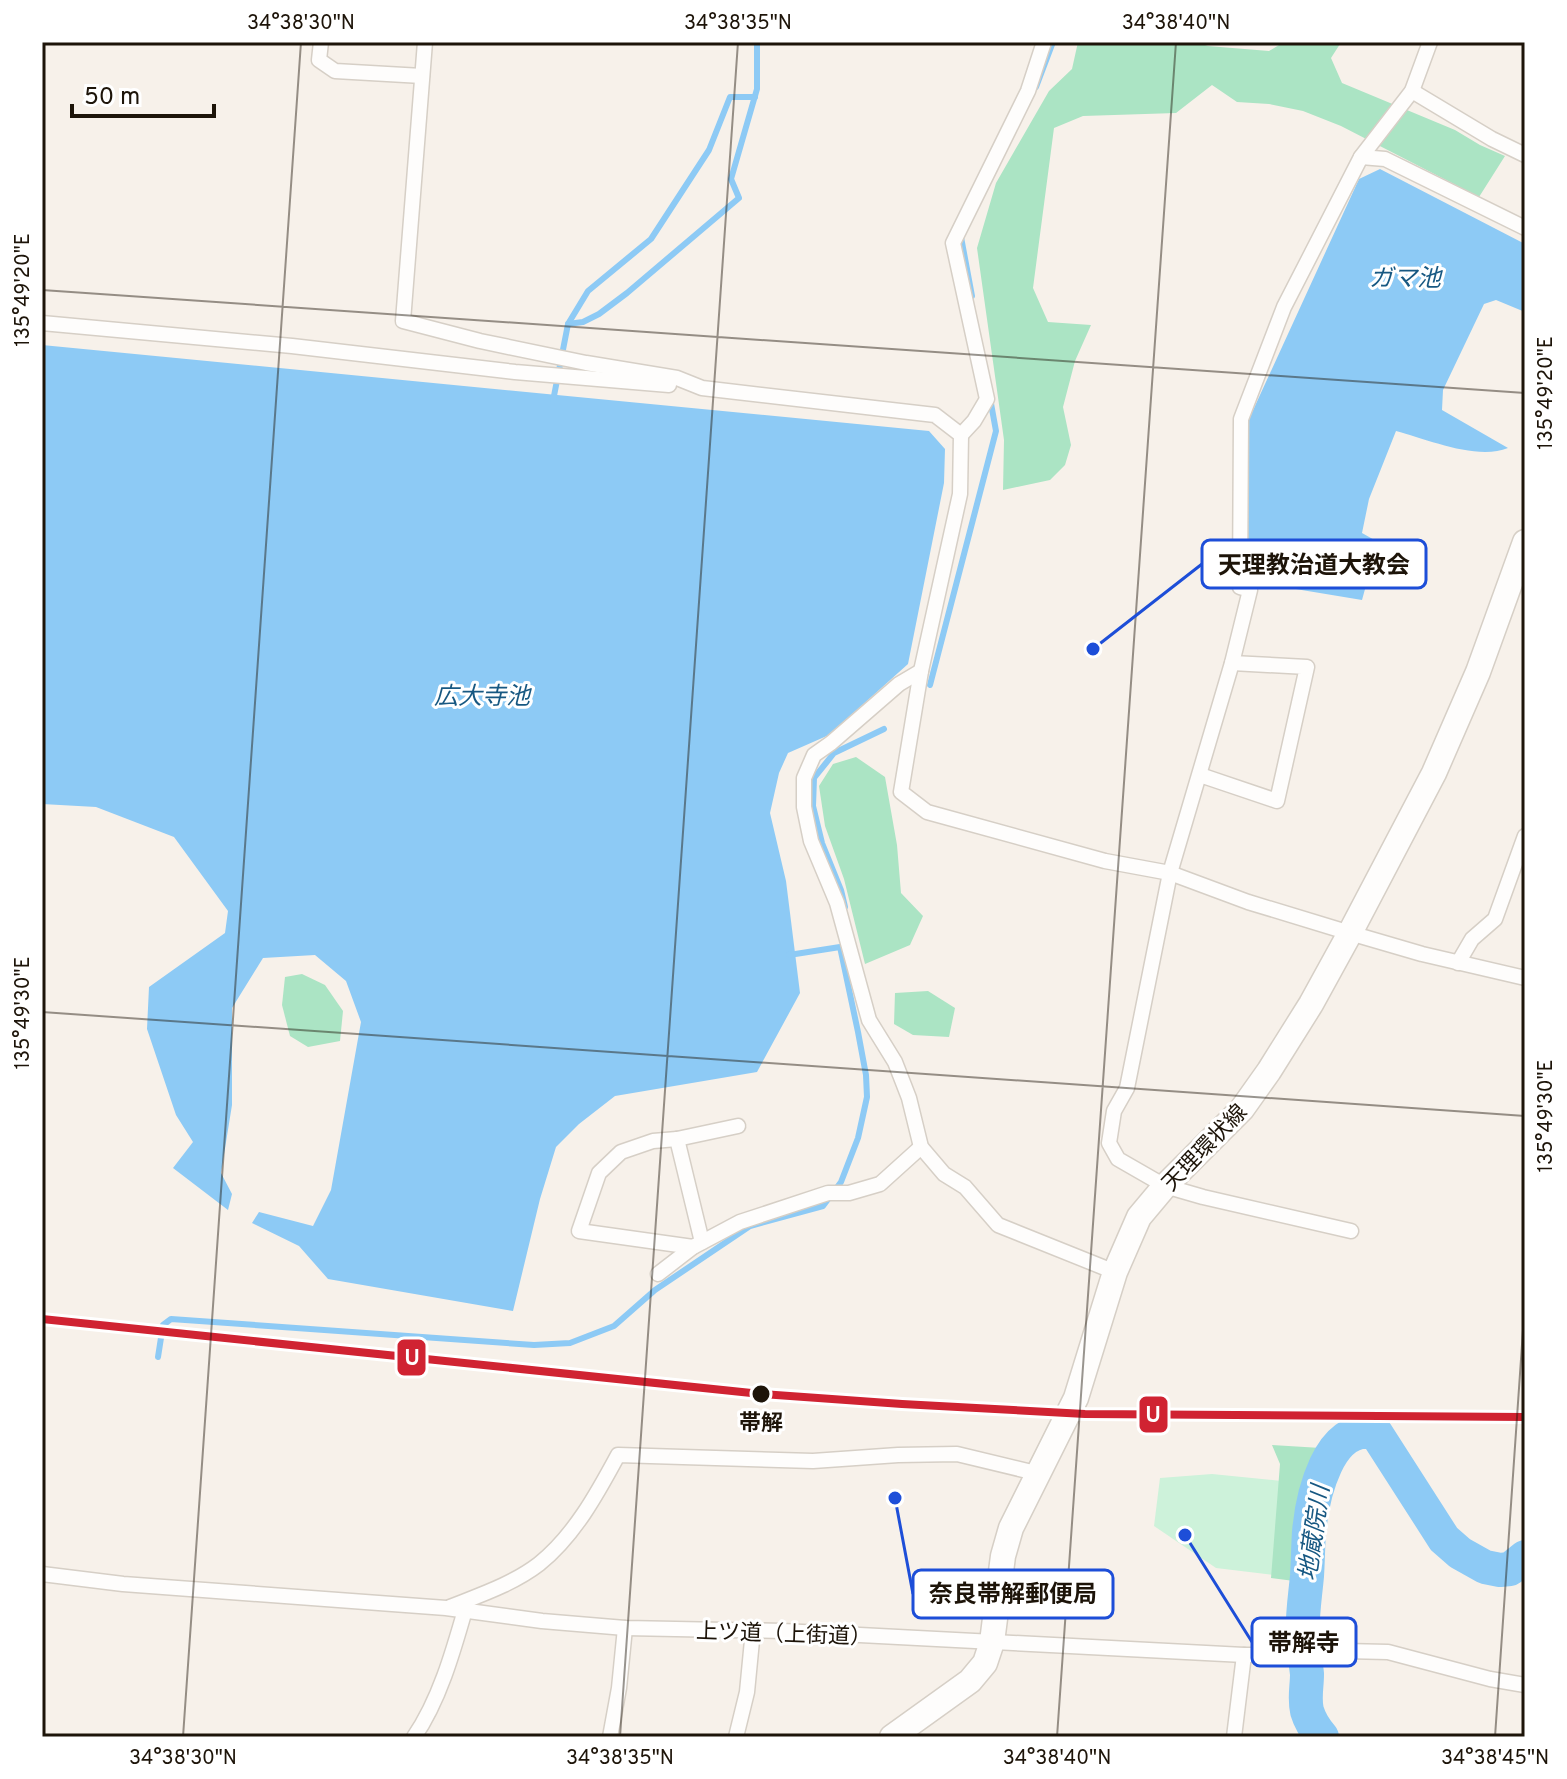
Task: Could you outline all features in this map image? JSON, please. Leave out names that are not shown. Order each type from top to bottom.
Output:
[{"type":"main road","name":"天理環状線","points":[[892,1737],[970,1681],[985,1663],[992,1642],[1003,1556],[1011,1528],[1076,1398],[1115,1272],[1139,1217],[1165,1186],[1242,1109],[1311,1004],[1434,773],[1478,672],[1525,542]]},
{"type":"street","points":[[321,42],[319,60],[335,71],[422,76]]},
{"type":"street","points":[[425,42],[403,321],[480,341],[677,378],[702,388]]},
{"type":"street","points":[[1044,42],[1028,91],[953,243],[987,399],[961,435],[960,494],[921,671],[901,792],[927,812],[1105,861],[1170,873],[1248,902],[1350,933],[1525,978]]},
{"type":"street","points":[[1351,1231],[1165,1186],[1118,1159],[1109,1143],[1114,1111],[1127,1088],[1170,873],[1232,663],[1250,590],[1240,587],[1241,419],[1284,307],[1361,157],[1412,91],[1430,42]]},
{"type":"street","points":[[1412,91],[1525,155]]},
{"type":"street","points":[[1361,157],[1385,159],[1525,228]]},
{"type":"street","points":[[42,323],[292,346],[515,372],[702,388],[935,415],[961,435]]},
{"type":"street","points":[[1200,775],[1277,801],[1307,667],[1232,663]]},
{"type":"street","points":[[921,671],[899,684],[814,755],[804,778],[804,807],[811,841],[837,903],[869,1020],[895,1062],[909,1098],[921,1147],[944,1174],[965,1187],[998,1225],[1115,1272]]},
{"type":"street","points":[[1458,963],[1472,939],[1495,919],[1525,836]]},
{"type":"street","points":[[698,1244],[579,1231],[599,1173],[621,1152],[653,1141],[738,1126]]},
{"type":"street","points":[[677,1139],[698,1244]]},
{"type":"street","points":[[658,1274],[698,1244],[740,1222],[828,1193],[849,1193],[880,1184],[921,1147]]},
{"type":"street","points":[[446,1608],[501,1586],[539,1564],[568,1535],[595,1497],[618,1455],[813,1461],[957,1454],[1036,1473]]},
{"type":"street","name":"上ツ道（上街道）","points":[[42,1574],[152,1587],[446,1608],[625,1628],[753,1630],[1244,1655],[1388,1652],[1525,1685]]},
{"type":"street","points":[[414,1737],[424,1722],[453,1652],[465,1610]]},
{"type":"street","points":[[610,1737],[625,1628]]},
{"type":"street","points":[[736,1737],[747,1692],[753,1630]]},
{"type":"street","points":[[1234,1737],[1244,1655]]},
{"type":"green space","points":[[1078,42],[1196,42],[1208,46],[1269,51],[1284,42],[1338,42],[1340,44],[1331,58],[1342,83],[1455,130],[1505,156],[1479,197],[1341,126],[1303,111],[1237,102],[1212,85],[1176,113],[1083,116],[1054,128],[1033,288],[1048,322],[1091,325],[1075,361],[1063,407],[1071,445],[1065,465],[1050,480],[1003,490],[1004,440],[977,248],[996,183],[1049,91],[1072,69]]},
{"type":"green space","points":[[856,757],[885,777],[897,845],[901,893],[923,916],[910,945],[865,964],[844,879],[825,826],[819,786],[833,764]]},
{"type":"green space","points":[[302,974],[325,985],[343,1011],[340,1041],[308,1047],[290,1036],[282,1005],[285,977]]},
{"type":"green space","points":[[928,991],[955,1008],[949,1037],[913,1035],[894,1024],[895,993]]},
{"type":"green space","points":[[1272,1445],[1321,1448],[1303,1487],[1294,1581],[1271,1578],[1280,1464]]},
{"type":"green space","points":[[1212,1474],[1282,1481],[1274,1575],[1216,1568],[1154,1526],[1160,1478]]},
{"type":"water","name":"ガマ池","points":[[1380,169],[1525,244],[1525,312],[1496,300],[1484,304],[1443,390],[1442,410],[1508,448],[1482,452],[1467,450],[1396,431],[1369,499],[1362,533],[1378,542],[1362,600],[1247,581],[1249,419],[1359,179]]},
{"type":"water","name":"広大寺池","points":[[42,345],[929,431],[945,449],[944,483],[908,664],[829,735],[788,753],[779,773],[770,813],[786,881],[800,993],[757,1072],[615,1096],[556,1147],[513,1311],[328,1279],[299,1246],[252,1223],[259,1212],[313,1226],[331,1190],[361,1022],[346,981],[315,955],[263,958],[232,1008],[232,1105],[221,1173],[232,1194],[228,1210],[173,1168],[193,1142],[176,1115],[147,1029],[149,987],[225,933],[228,911],[174,837],[96,807],[42,804]]},
{"type":"waterway","points":[[568,324],[583,322],[599,314],[739,198],[731,179],[757,89],[757,42]]},
{"type":"waterway","points":[[1036,87],[1053,42]]},
{"type":"waterway","points":[[553,401],[568,324],[588,291],[651,239],[709,150],[730,97],[755,97]]},
{"type":"waterway","points":[[961,237],[972,296]]},
{"type":"waterway","points":[[930,685],[996,431],[990,398]]},
{"type":"waterway","points":[[845,907],[822,843],[813,806],[814,778],[834,753],[884,729]]},
{"type":"waterway","points":[[158,1357],[163,1325],[171,1319],[534,1345],[570,1343],[614,1326],[655,1290],[750,1226],[823,1206],[841,1182],[858,1138],[867,1097],[866,1075],[840,947],[789,955]]},
{"type":"waterway","name":"地蔵院川","points":[[1322,1737],[1310,1718],[1306,1702],[1307,1674],[1302,1626],[1309,1532],[1314,1501],[1326,1465],[1334,1450],[1346,1438],[1359,1432],[1376,1433],[1444,1539],[1460,1553],[1485,1567],[1500,1570],[1510,1569],[1525,1557]]},
{"type":"transit line","name":"U","points":[[42,1319],[761,1394],[902,1404],[1085,1414],[1525,1417]]},
{"type":"place","name":"天理教治道大教会","points":[[1093,649]]},
{"type":"place","name":"帯解","points":[[761,1394]]},
{"type":"place","name":"奈良帯解郵便局","points":[[895,1498]]},
{"type":"place","name":"帯解寺","points":[[1185,1535]]}]
